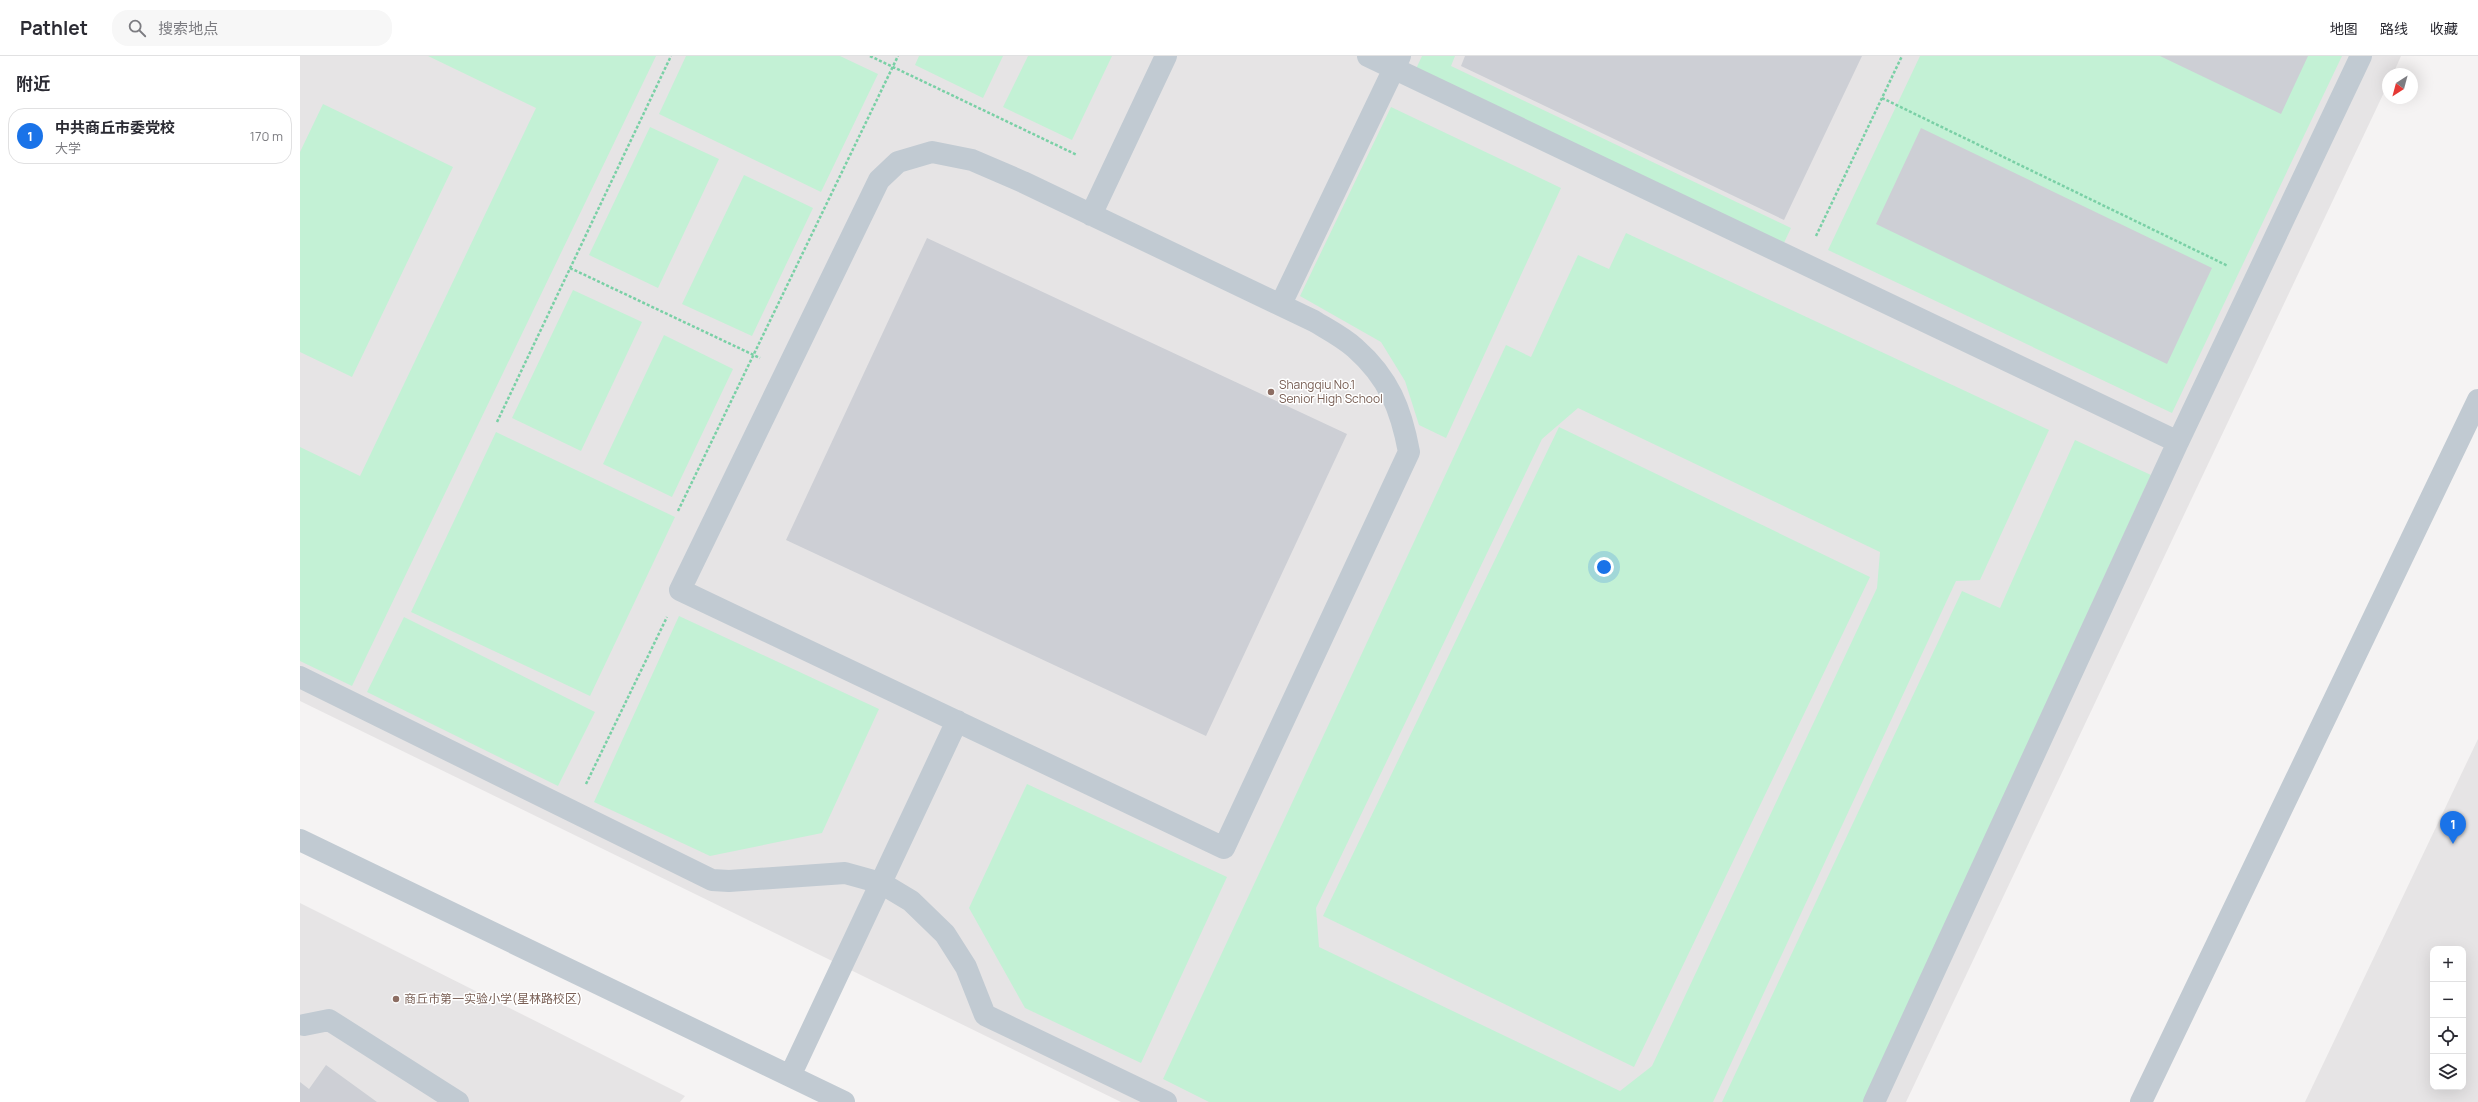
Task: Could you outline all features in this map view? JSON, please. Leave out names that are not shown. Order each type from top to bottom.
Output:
[{"type":"street","points":[[1091,215],[1166,56]]},
{"type":"street","points":[[1368,56],[1397,62],[1803,264],[2178,442]]},
{"type":"street","points":[[1874,1102],[2178,442],[2361,56]]},
{"type":"street","points":[[1281,304],[1397,62]]},
{"type":"street","points":[[932,152],[972,160],[1281,304],[1314,321],[1355,347],[1385,382],[1403,419],[1409,452],[1224,848],[680,590],[879,180],[898,162],[932,152]]},
{"type":"street","points":[[2141,1102],[2478,400]]},
{"type":"street","points":[[300,677],[712,880],[729,881],[845,873],[881,883],[911,901],[945,934],[966,967],[985,1015],[1166,1102]]},
{"type":"street","points":[[790,1076],[957,721]]},
{"type":"street","points":[[300,840],[844,1102]]},
{"type":"street","points":[[301,1026],[329,1020],[458,1102]]},
{"type":"path","points":[[497,422],[671,56]]},
{"type":"path","points":[[870,56],[1077,155]]},
{"type":"path","points":[[678,511],[898,56]]},
{"type":"path","points":[[1803,264],[1902,56]]},
{"type":"path","points":[[1882,98],[2255,279]]},
{"type":"path","points":[[570,268],[787,370]]},
{"type":"path","points":[[573,812],[680,590]]},
{"type":"shaded area","name":"Shangqiu No.1 Senior High School","points":[[300,56],[2401,56],[2396,68],[2382,68],[2382,97],[1906,1102],[1121,1102],[300,701]]},
{"type":"shaded area","points":[[2478,739],[2478,1102],[2305,1102]]},
{"type":"shaded area","name":"商丘市第一实验小学(星林路校区)","points":[[300,903],[685,1096],[680,1102],[300,1102]]},
{"type":"green space","points":[[428,56],[656,56],[352,686],[300,661],[300,447],[360,476],[536,108]]},
{"type":"green space","points":[[686,56],[840,56],[878,74],[821,192],[659,114]]},
{"type":"green space","points":[[919,56],[1003,56],[983,98],[915,65]]},
{"type":"green space","points":[[1028,56],[1112,56],[1072,140],[1003,107]]},
{"type":"green space","points":[[1422,56],[1455,56],[1451,66],[1791,228],[1782,247],[1415,71]]},
{"type":"green space","points":[[1920,56],[2342,56],[2172,413],[1828,250]]},
{"type":"green space","points":[[323,104],[453,167],[352,377],[300,352],[300,152]]},
{"type":"green space","points":[[1391,107],[1561,188],[1446,438],[1419,425],[1405,381],[1381,342],[1300,296]]},
{"type":"green space","points":[[650,127],[719,159],[658,288],[589,255]]},
{"type":"green space","points":[[744,175],[813,208],[752,336],[682,304]]},
{"type":"green space","points":[[1626,233],[2049,430],[1980,580],[1956,581],[1713,1102],[1209,1102],[1163,1079],[1506,345],[1531,357],[1578,255],[1609,269]],"holes":[[[1578,408],[1880,552],[1877,588],[1652,1066],[1620,1091],[1319,947],[1316,908],[1542,439]]]},
{"type":"green space","points":[[573,290],[642,322],[581,451],[512,418]]},
{"type":"green space","points":[[664,335],[733,369],[672,497],[603,464]]},
{"type":"green space","points":[[1559,427],[1870,577],[1634,1067],[1323,916]]},
{"type":"green space","points":[[496,432],[675,517],[590,696],[411,612]]},
{"type":"green space","points":[[2075,440],[2151,475],[1863,1102],[1722,1102],[1962,591],[2000,608]]},
{"type":"green space","points":[[679,616],[879,709],[822,833],[710,856],[594,802]]},
{"type":"green space","points":[[404,617],[595,712],[558,786],[367,692]]},
{"type":"green space","points":[[1027,784],[1227,877],[1141,1063],[1025,1008],[969,908]]},
{"type":"building","points":[[1465,56],[1862,56],[1784,220],[1461,66]]},
{"type":"building","points":[[2160,56],[2308,56],[2281,114]]},
{"type":"building","points":[[1921,128],[2212,268],[2167,364],[1876,224]]},
{"type":"building","points":[[927,238],[1347,434],[1206,736],[786,540]]},
{"type":"building","points":[[326,1065],[377,1102],[300,1102],[300,1082],[309,1089]]},
{"type":"place","name":"Shangqiu No.1 Senior High School","points":[[1271,392]]},
{"type":"place","name":"中共商丘市委党校","points":[[2453,844]]},
{"type":"place","name":"商丘市第一实验小学(星林路校区)","points":[[396,999]]}]
